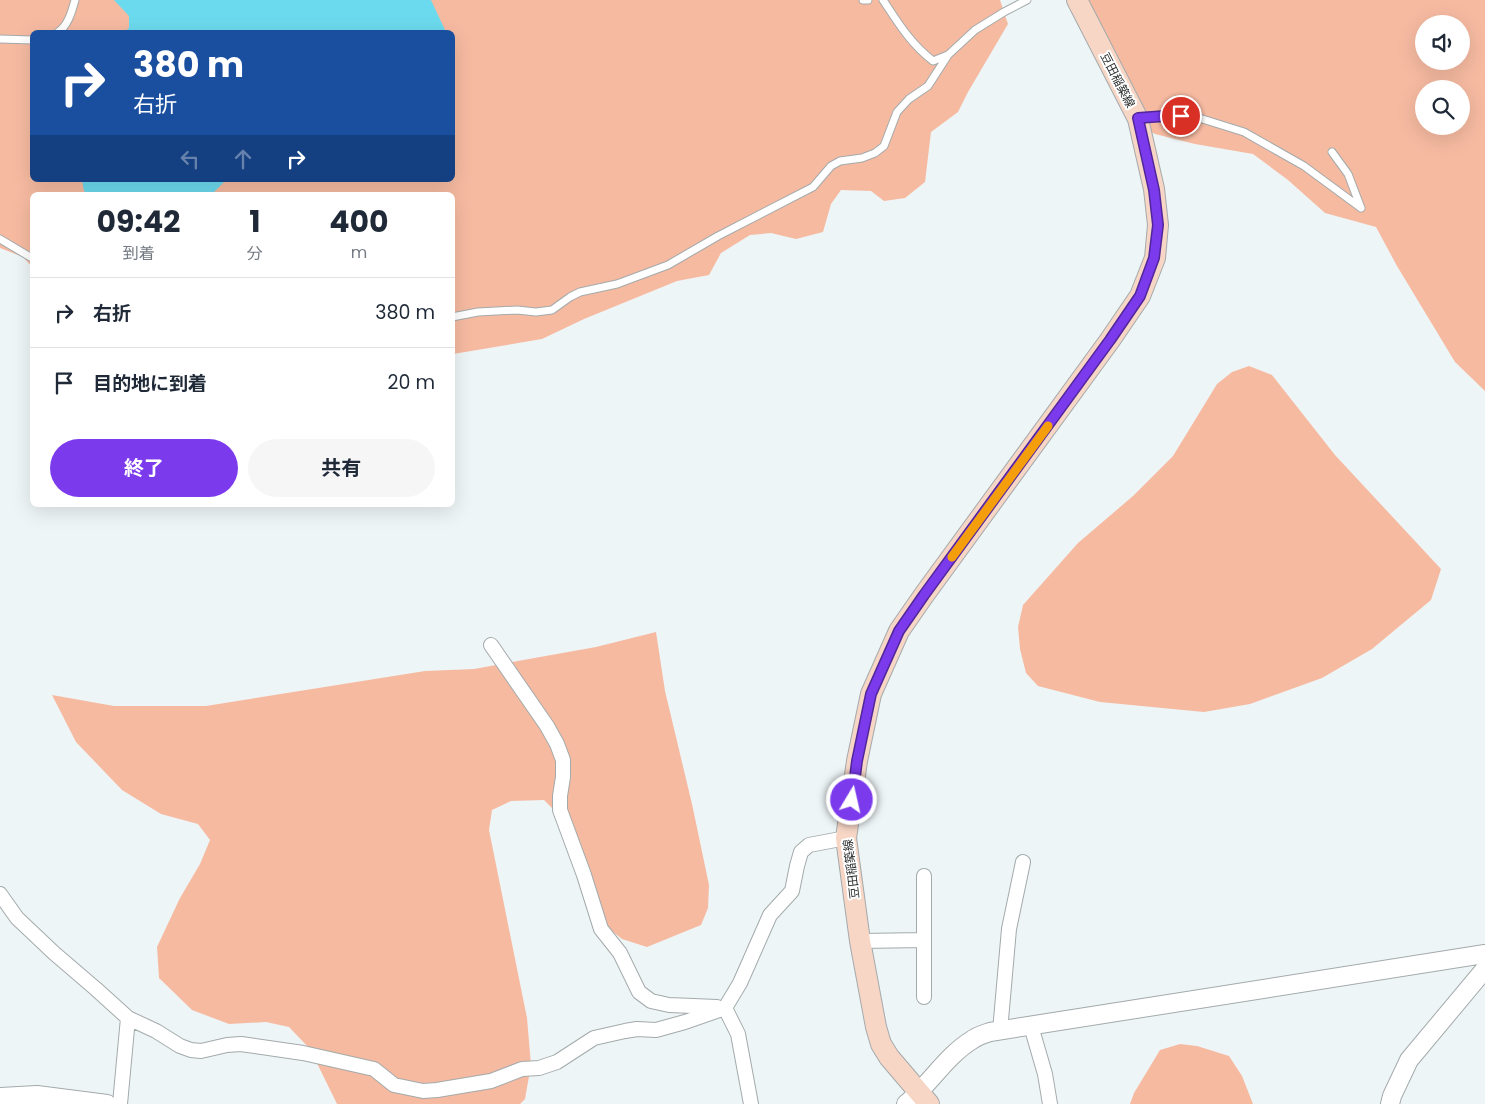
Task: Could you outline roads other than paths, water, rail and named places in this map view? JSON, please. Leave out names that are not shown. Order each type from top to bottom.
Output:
[{"type":"main road","name":"豆田稲築線","points":[[918,1101],[881,1044],[876,1027],[860,941],[846,838],[857,761],[871,694],[899,631],[1110,340],[1140,296],[1154,258],[1158,225],[1154,190],[1138,118],[1077,0]]},
{"type":"street","points":[[491,645],[547,726],[557,744],[563,760],[560,810],[584,875],[601,929],[620,954],[639,992],[651,1001],[669,1006],[725,1008]]},
{"type":"street","points":[[0,894],[17,918],[128,1018],[180,1046],[201,1051],[240,1044],[303,1053],[374,1069],[394,1086],[423,1091],[491,1081],[522,1069],[539,1068],[557,1062],[594,1038],[625,1030],[656,1030],[725,1008],[740,983],[770,915],[792,891],[802,852],[809,845],[846,838]]},
{"type":"street","points":[[1000,1030],[1009,929],[1023,862]]},
{"type":"street","points":[[924,876],[924,997]]},
{"type":"street","points":[[860,941],[924,940]]},
{"type":"street","points":[[918,1101],[959,1049],[973,1039],[990,1032],[1485,954]]},
{"type":"street","points":[[1390,1104],[1409,1060],[1485,969]]},
{"type":"street","points":[[725,1008],[738,1034],[751,1104]]},
{"type":"street","points":[[120,1104],[128,1018]]},
{"type":"street","points":[[1031,1026],[1045,1074],[1050,1104]]},
{"type":"street","points":[[0,1097],[37,1096],[107,1104]]},
{"type":"lane","points":[[61,30],[72,12],[75,0]]},
{"type":"lane","points":[[862,0],[868,0]]},
{"type":"lane","points":[[883,0],[909,39],[921,51],[934,61],[948,55]]},
{"type":"lane","points":[[455,316],[478,312],[517,310],[536,312],[552,310],[580,292],[616,284],[668,265],[718,236],[813,187],[830,166],[835,163],[862,158],[875,153],[884,146],[897,112],[909,99],[928,86],[948,55],[975,30],[1027,0]]},
{"type":"lane","points":[[0,38],[30,40]]},
{"type":"lane","points":[[1138,118],[1165,116],[1196,117],[1244,132],[1304,166],[1361,208],[1348,174],[1332,152]]},
{"type":"lane","points":[[0,239],[30,257]]},
{"type":"water","points":[[114,0],[431,0],[445,30],[126,30],[129,28],[129,16]]},
{"type":"water","points":[[82,182],[224,182],[214,192],[84,191]]}]
